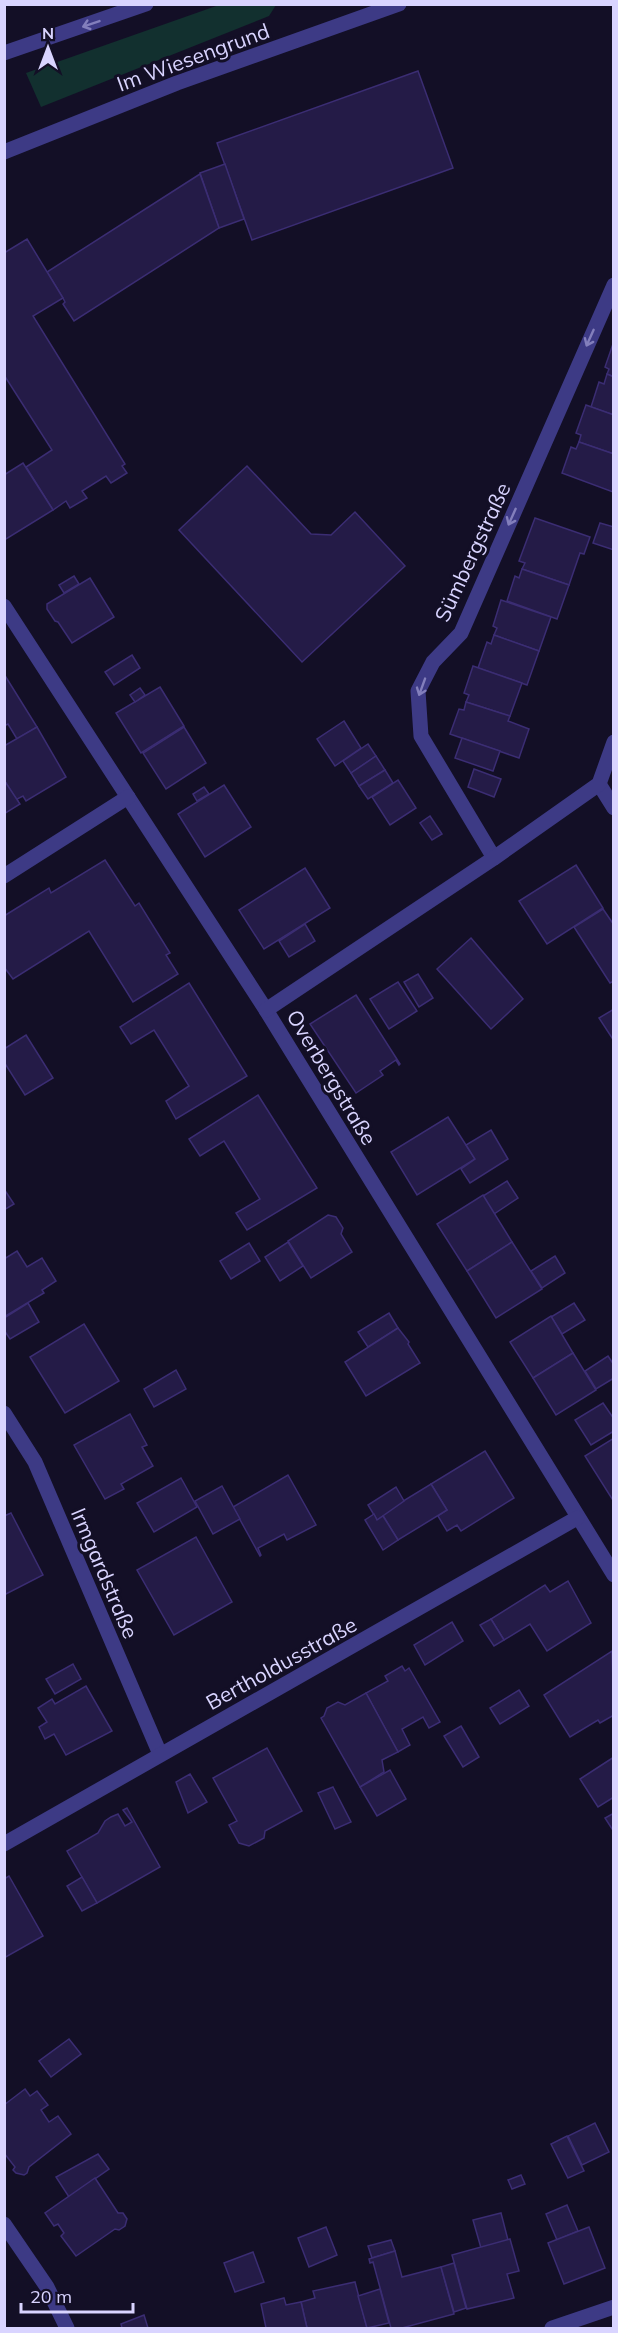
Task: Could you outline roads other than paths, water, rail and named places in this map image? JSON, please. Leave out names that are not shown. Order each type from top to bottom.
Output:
[{"type":"street","points":[[4,53],[146,4]]},
{"type":"street","name":"Im Wiesengrund","points":[[4,152],[177,83],[397,5]]},
{"type":"street","name":"Sümbergstraße","points":[[494,858],[421,736],[418,692],[433,662],[461,633],[614,285]]},
{"type":"street","name":"Overbergstraße","points":[[4,606],[266,1010],[614,1575]]},
{"type":"street","points":[[266,1010],[494,858],[599,784],[614,742]]},
{"type":"street","points":[[599,784],[614,808]]},
{"type":"street","points":[[4,876],[128,797]]},
{"type":"street","name":"Irmgardstraße","points":[[4,1413],[35,1462],[160,1754]]},
{"type":"street","name":"Bertholdusstraße","points":[[4,1844],[577,1518]]},
{"type":"street","points":[[4,2223],[47,2288],[67,2328]]},
{"type":"street","points":[[552,2328],[614,2307]]}]
